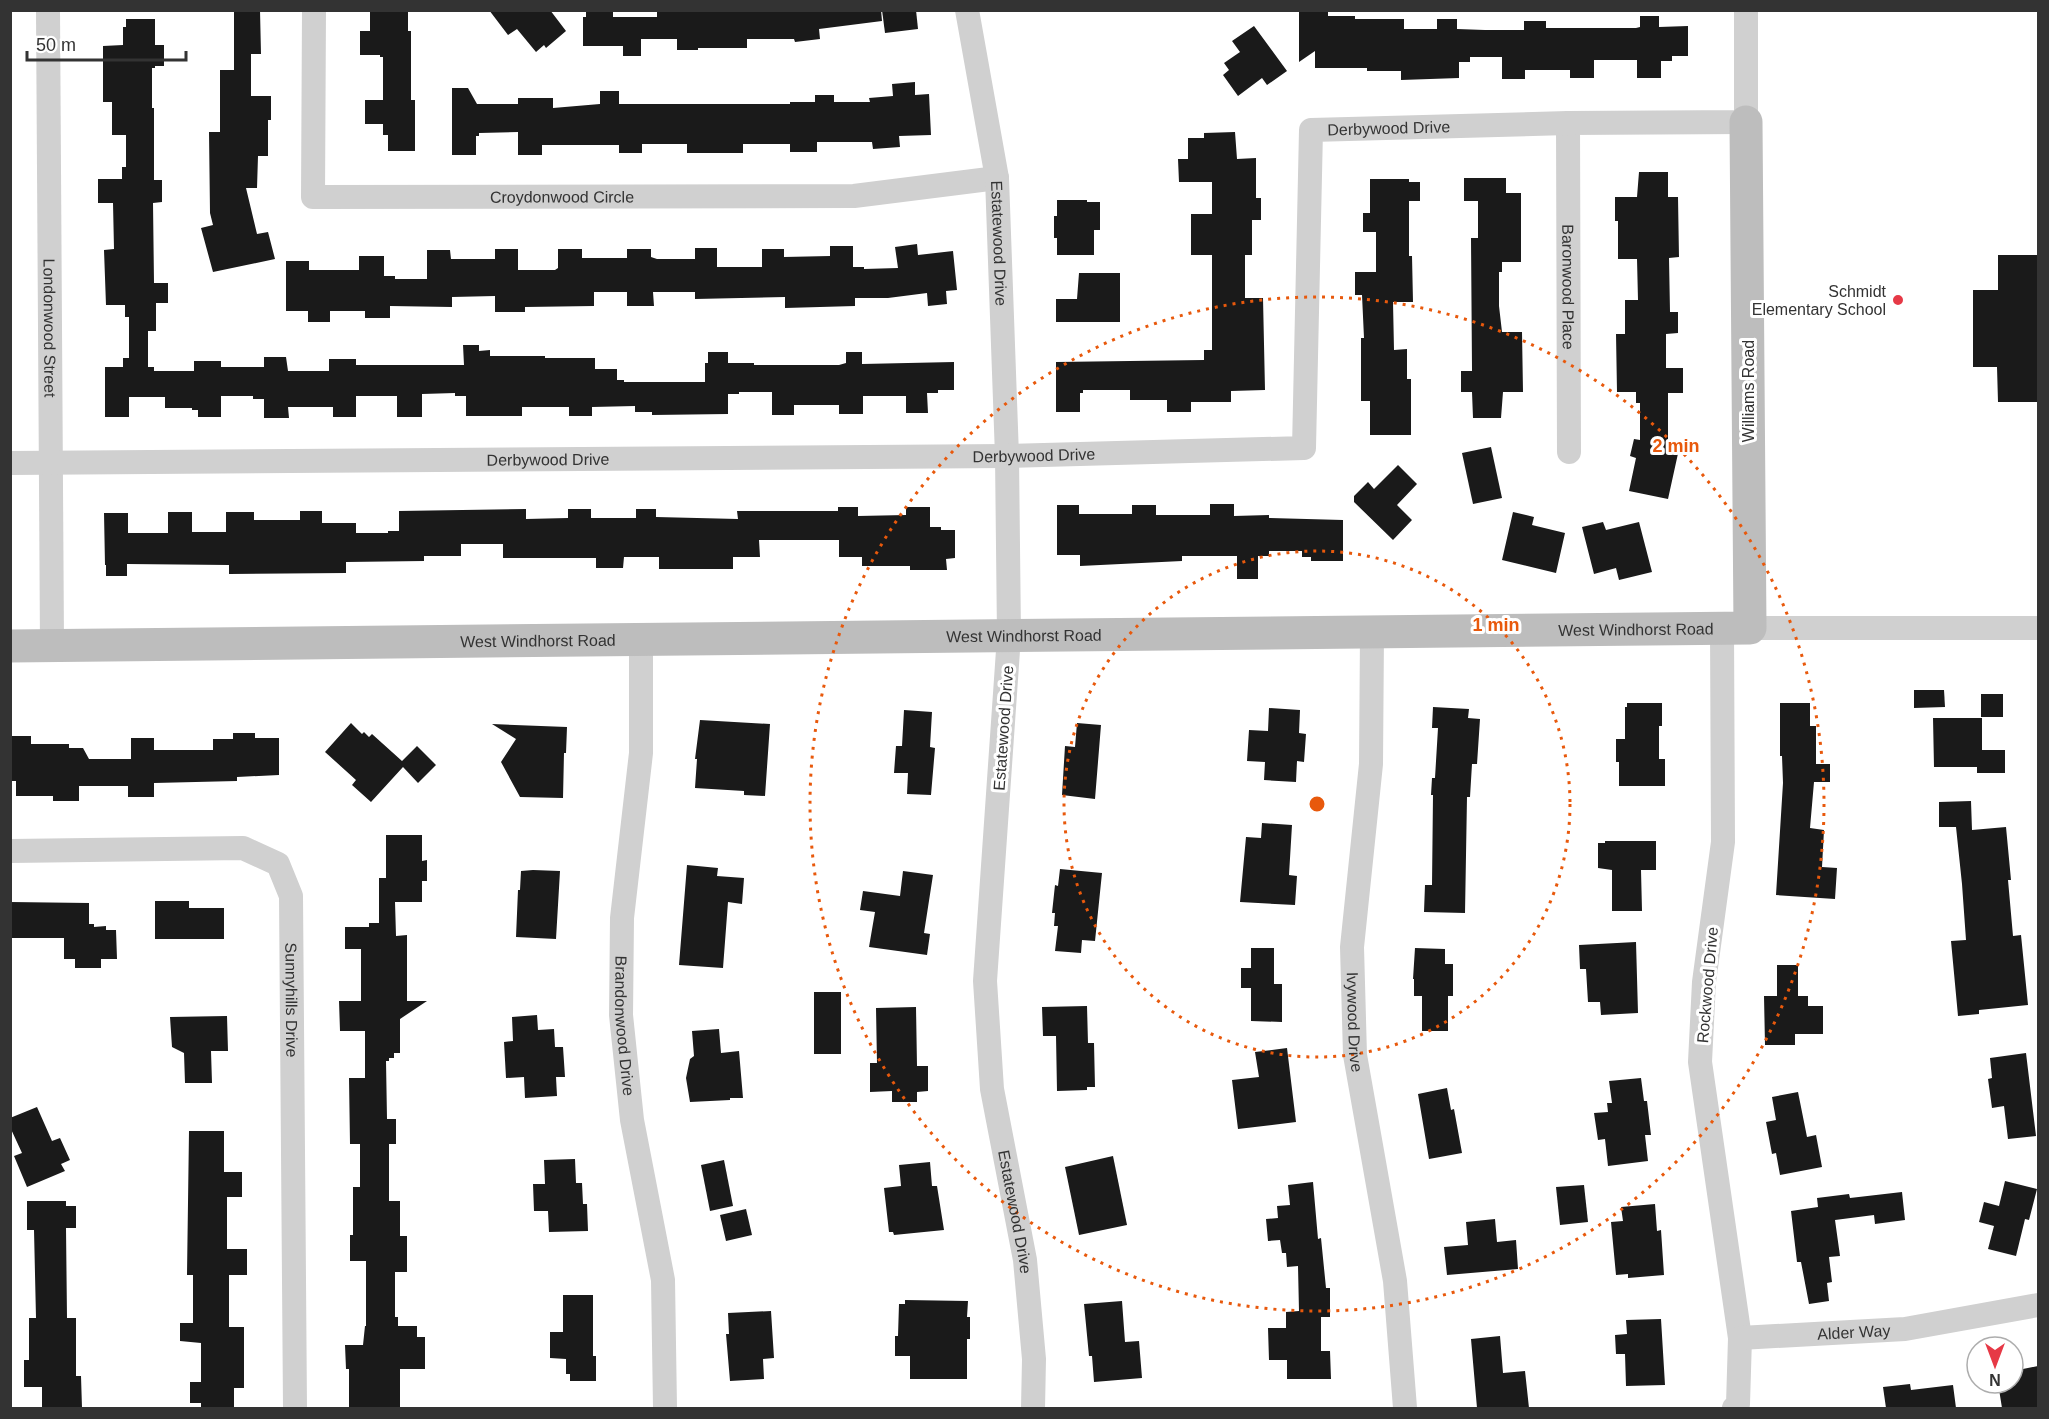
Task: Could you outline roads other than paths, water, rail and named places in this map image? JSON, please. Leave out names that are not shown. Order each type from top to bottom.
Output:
[{"type":"street","name":"Londonwood Street","points":[[48,10],[52,645]]},
{"type":"street","name":"Croydonwood Circle","points":[[314,10],[314,197],[854,196],[997,178]]},
{"type":"street","name":"Estatewood Drive","points":[[967,10],[997,178],[1007,456],[1009,636],[985,981],[992,1089],[1025,1260],[1034,1359],[1033,1408]]},
{"type":"street","name":"Williams Road","points":[[1736,628],[1746,122],[1746,10]]},
{"type":"street","name":"Derbywood Drive","points":[[10,463],[1007,456],[1304,448],[1311,130],[1568,123],[1746,122]]},
{"type":"street","name":"Baronwood Place","points":[[1568,123],[1569,452]]},
{"type":"street","name":"West Windhorst Road","points":[[10,646],[1736,628],[2038,628]]},
{"type":"street","name":"Rockwood Drive","points":[[1736,628],[1723,842],[1704,982],[1700,1062],[1740,1338]]},
{"type":"street","name":"Ivywood Drive","points":[[1372,633],[1371,764],[1352,947],[1355,1055],[1395,1281],[1405,1408]]},
{"type":"street","name":"Brandonwood Drive","points":[[641,640],[641,753],[622,918],[621,1016],[632,1120],[663,1280],[665,1408]]},
{"type":"street","name":"Sunnyhills Drive","points":[[10,851],[243,848],[278,864],[291,896],[295,1408]]},
{"type":"street","name":"Alder Way","points":[[1740,1338],[1905,1329],[2038,1305]]},
{"type":"street","points":[[1734,1408],[1738,1404],[1740,1338]]},
{"type":"place","name":"Schmidt Elementary School","points":[[1898,300]]}]
